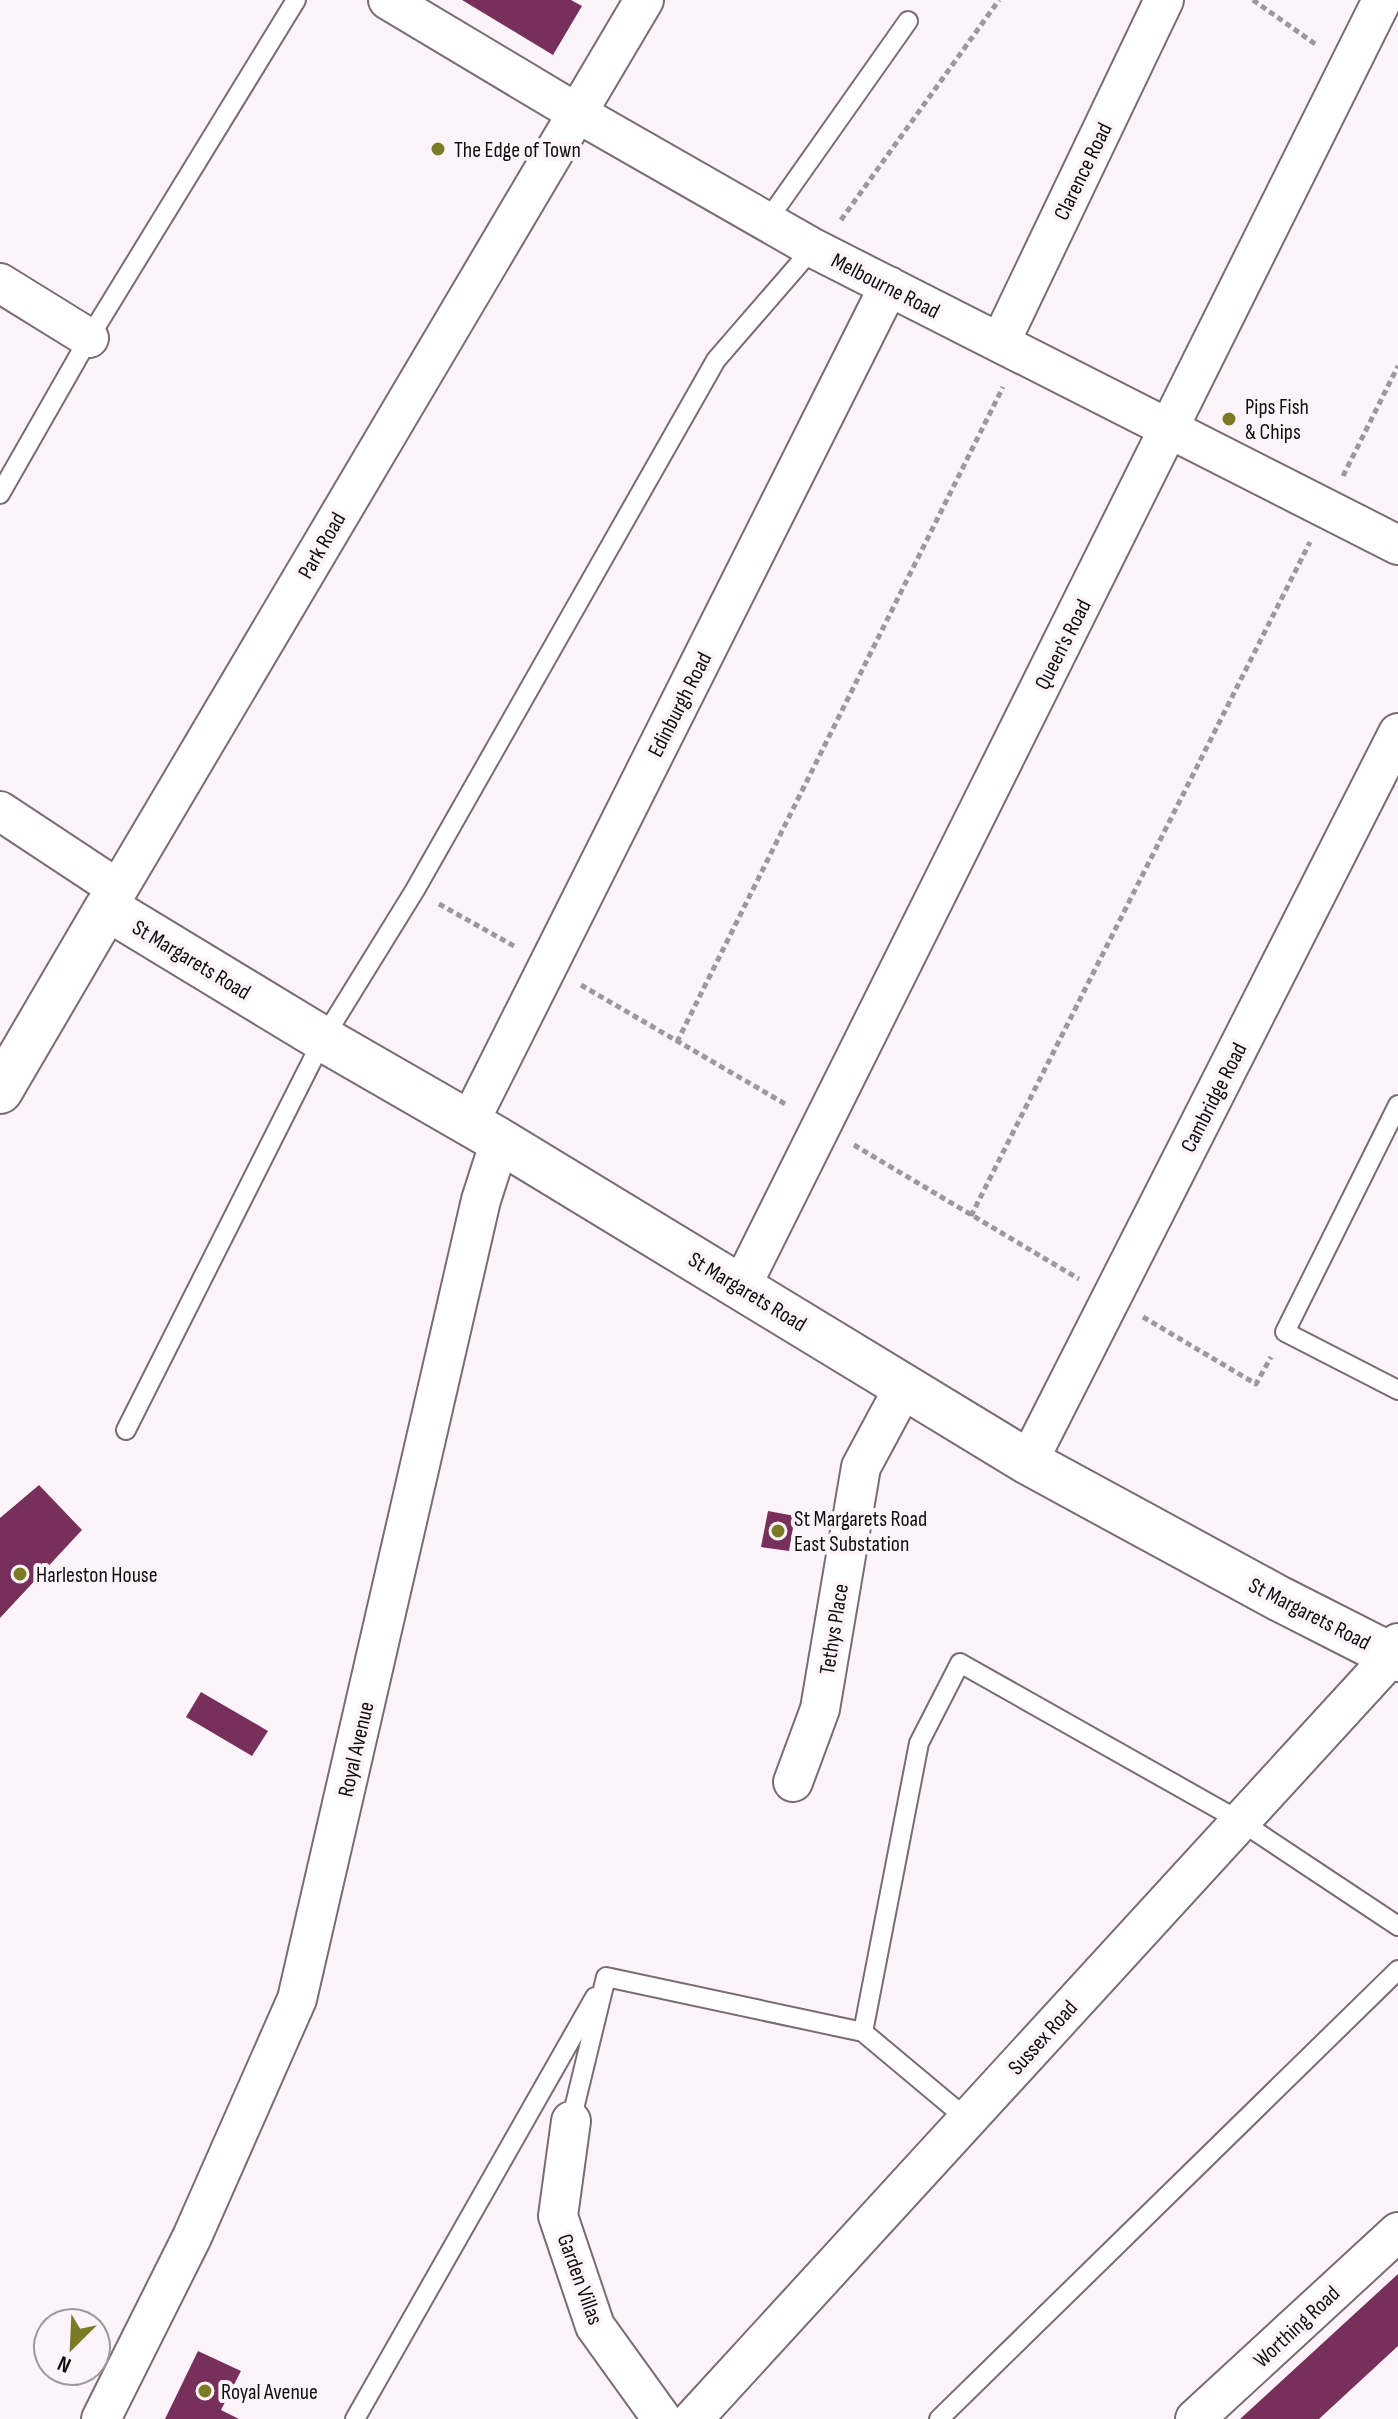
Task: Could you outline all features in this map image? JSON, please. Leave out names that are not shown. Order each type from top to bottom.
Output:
[{"type":"street","name":"Melbourne Road","points":[[388,0],[577,113],[816,249],[1398,545]]},
{"type":"street","name":"Park Road","points":[[0,1091],[644,0]]},
{"type":"street","name":"Clarence Road","points":[[1010,348],[1164,0]]},
{"type":"street","name":"Queen's Road","points":[[741,1287],[1382,0]]},
{"type":"street","points":[[0,283],[89,338]]},
{"type":"street","name":"Edinburgh Road","points":[[484,1132],[548,966],[889,286]]},
{"type":"street","name":"Cambridge Road","points":[[1028,1462],[1398,733]]},
{"type":"street","points":[[0,811],[113,899]]},
{"type":"street","name":"St Margarets Road","points":[[113,899],[323,1039],[484,1132],[1028,1462],[1278,1598],[1396,1652]]},
{"type":"street","name":"Royal Avenue","points":[[101,2419],[192,2237],[297,1999],[474,1228],[484,1132]]},
{"type":"street","name":"Tethys Place","points":[[793,1782],[820,1709],[861,1467],[904,1387]]},
{"type":"street","name":"Sussex Road","points":[[693,2419],[1396,1652]]},
{"type":"street","name":"Garden Villas","points":[[571,2121],[558,2216],[595,2326],[662,2419]]},
{"type":"street","name":"Worthing Road","points":[[1195,2419],[1398,2232]]},
{"type":"lane","points":[[0,494],[89,338],[296,0]]},
{"type":"lane","points":[[767,221],[908,21]]},
{"type":"lane","points":[[126,1430],[323,1039],[415,890],[716,360],[816,249]]},
{"type":"lane","points":[[1398,1105],[1285,1332],[1398,1390]]},
{"type":"lane","points":[[863,2032],[919,1743],[960,1663],[1240,1821],[1398,1926]]},
{"type":"lane","points":[[939,2419],[1398,1970]]},
{"type":"lane","points":[[606,1977],[863,2032],[967,2119]]},
{"type":"lane","points":[[571,2121],[606,1977]]},
{"type":"lane","points":[[355,2419],[606,1977]]},
{"type":"path","points":[[816,249],[999,0]]},
{"type":"path","points":[[1253,0],[1349,67]]},
{"type":"path","points":[[677,1042],[1010,348]]},
{"type":"path","points":[[971,1216],[1398,366]]},
{"type":"path","points":[[415,890],[822,1126],[1256,1384],[1285,1332]]},
{"type":"building","points":[[462,0],[571,0],[582,6],[553,55]]},
{"type":"building","name":"Harleston House","points":[[39,1485],[82,1530],[0,1618],[0,1518]]},
{"type":"building","name":"St Margarets Road East Substation","points":[[768,1511],[795,1516],[789,1551],[761,1547]]},
{"type":"building","points":[[201,1692],[268,1731],[252,1756],[186,1717]]},
{"type":"building","points":[[1398,2274],[1398,2346],[1319,2419],[1240,2419]]},
{"type":"building","name":"Royal Avenue","points":[[198,2351],[241,2371],[221,2410],[239,2419],[165,2419]]},
{"type":"place","name":"The Edge of Town","points":[[438,149]]},
{"type":"place","name":"Pips Fish & Chips","points":[[1229,419]]},
{"type":"place","name":"St Margarets Road East Substation","points":[[778,1531]]},
{"type":"place","name":"Harleston House","points":[[20,1574]]},
{"type":"place","name":"Royal Avenue","points":[[205,2391]]}]
